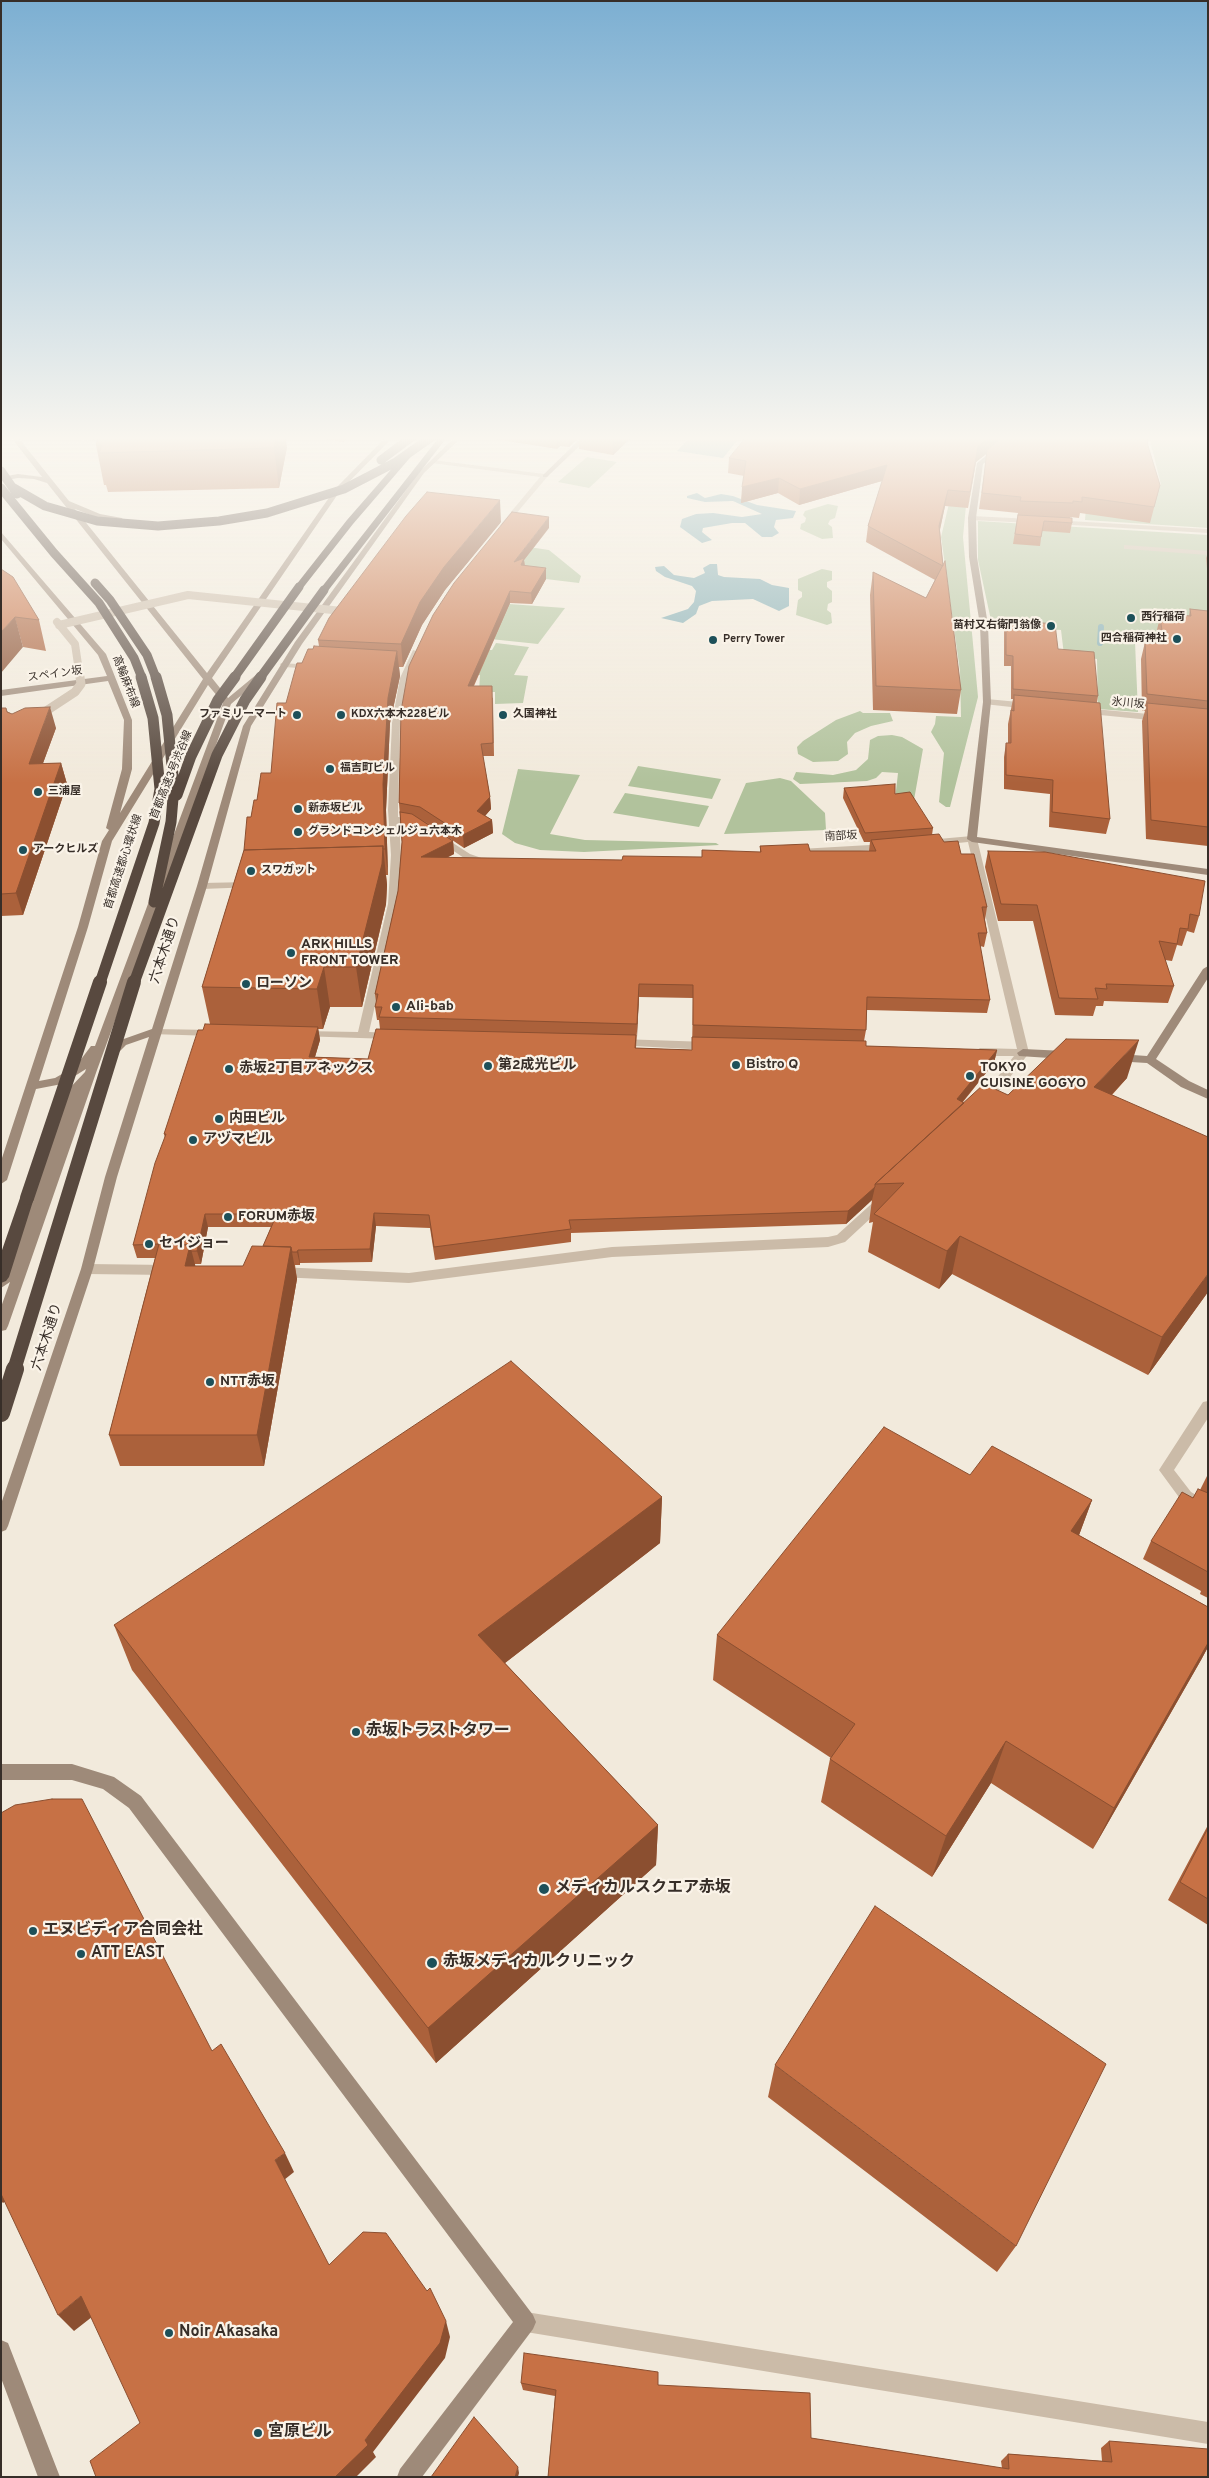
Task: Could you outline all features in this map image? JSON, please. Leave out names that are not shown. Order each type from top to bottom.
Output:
[{"type":"highway","name":"首都高速都心環状線","points":[[1,1277],[154,823],[160,789],[159,762],[153,718],[145,687],[134,658],[99,603],[53,552]]},
{"type":"highway","points":[[67,552],[110,600],[147,655],[159,684],[167,715],[174,786],[171,822],[135,979]]},
{"type":"highway","name":"首都高速3号渋谷線","points":[[82,1033],[154,858],[191,756],[218,700],[258,642],[327,552]]},
{"type":"highway","points":[[1,1413],[135,979],[217,754],[246,700],[284,644],[355,552]]},
{"type":"main road","name":"高輪麻布線","points":[[16,552],[102,654],[128,720],[126,769],[107,841]]},
{"type":"main road","points":[[105,552],[247,726]]},
{"type":"main road","points":[[1,1180],[83,927],[107,841],[207,679],[295,552]]},
{"type":"main road","name":"六本木通り","points":[[1,1526],[87,1269],[111,1177],[202,886],[247,726],[298,644],[365,552]]},
{"type":"main road","points":[[973,552],[984,625],[987,702],[972,839],[1208,872]]},
{"type":"main road","points":[[1,1326],[91,1070],[227,703],[298,644]]},
{"type":"main road","name":"スペイン坂","points":[[1,693],[112,678]]},
{"type":"main road","points":[[1150,1060],[1208,969]]},
{"type":"main road","points":[[1,1283],[10,1275],[72,1092],[91,1070],[122,1043],[138,1036],[155,1032]]},
{"type":"main road","points":[[33,1086],[58,1081],[80,1068],[104,1038]]},
{"type":"main road","points":[[1023,1053],[1073,1056]]},
{"type":"main road","points":[[1102,1057],[1150,1060],[1185,1084],[1208,1095]]},
{"type":"main road","points":[[1,1772],[72,1772],[108,1783],[135,1802],[526,2322],[408,2477]]},
{"type":"main road","points":[[1,2350],[49,2477]]},
{"type":"street","points":[[1190,552],[1208,553]]},
{"type":"street","points":[[25,724],[75,692],[81,684],[76,644],[58,623],[188,595],[342,610],[340,614]]},
{"type":"street","points":[[363,1035],[393,904],[390,881],[396,856],[394,819],[396,723],[402,671],[421,641]]},
{"type":"street","points":[[284,665],[324,667]]},
{"type":"street","points":[[987,702],[1043,707]]},
{"type":"street","name":"氷川坂","points":[[1071,710],[1172,719]]},
{"type":"street","points":[[394,819],[417,822],[467,856],[501,863]]},
{"type":"street","points":[[918,844],[972,839],[1023,1053]]},
{"type":"street","name":"南部坂","points":[[794,852],[901,845]]},
{"type":"street","points":[[202,886],[260,884]]},
{"type":"street","points":[[155,1032],[227,1033]]},
{"type":"street","points":[[295,1034],[402,1036]]},
{"type":"street","points":[[606,1043],[723,1046]]},
{"type":"street","points":[[973,1052],[1023,1053]]},
{"type":"street","points":[[975,1112],[1023,1053]]},
{"type":"street","points":[[268,1272],[409,1278],[612,1252],[828,1242],[841,1239],[890,1193]]},
{"type":"street","points":[[87,1269],[179,1270]]},
{"type":"street","points":[[1208,1406],[1166,1470],[1186,1496],[1208,1509]]},
{"type":"street","points":[[526,2322],[1208,2433]]},
{"type":"green space","points":[[523,552],[551,552],[581,576],[579,583],[529,577],[499,570]]},
{"type":"green space","points":[[943,552],[964,552],[978,697],[950,807],[946,807],[939,802],[944,753],[931,732],[936,716],[961,717],[960,671]]},
{"type":"green space","points":[[978,552],[1208,552],[1208,635],[1200,648],[1135,642],[1138,712],[1098,709],[1097,659],[1064,655],[1061,630],[992,625],[978,560]]},
{"type":"green space","points":[[822,569],[832,571],[832,580],[827,582],[827,587],[832,591],[832,602],[828,604],[827,610],[831,613],[832,623],[827,625],[796,615],[798,600],[802,597],[802,592],[798,590],[798,579]]},
{"type":"green space","points":[[495,603],[565,608],[538,644],[471,637]]},
{"type":"green space","points":[[496,643],[529,647],[514,675],[528,676],[523,703],[495,704],[495,692],[479,692],[480,675],[476,675],[480,650],[492,650]]},
{"type":"green space","points":[[860,711],[863,713],[890,713],[893,721],[871,726],[855,733],[847,742],[848,754],[838,761],[813,762],[798,754],[797,747],[803,741],[836,720]]},
{"type":"green space","points":[[892,735],[902,737],[923,749],[914,800],[895,800],[898,773],[882,772],[876,778],[867,781],[800,784],[793,779],[796,772],[833,775],[856,770],[868,759],[870,740],[878,736]]},
{"type":"green space","points":[[638,766],[721,779],[712,799],[628,786]]},
{"type":"green space","points":[[518,769],[580,775],[550,834],[585,840],[716,843],[719,845],[584,852],[540,850],[515,843],[502,834]]},
{"type":"green space","points":[[780,778],[791,781],[825,813],[826,830],[724,834],[746,783]]},
{"type":"green space","points":[[625,793],[709,806],[699,827],[613,813]]},
{"type":"water","points":[[710,564],[717,564],[718,575],[724,577],[760,579],[772,585],[789,588],[789,606],[779,611],[753,599],[712,601],[699,606],[696,614],[683,623],[661,618],[688,609],[694,602],[696,591],[692,586],[665,577],[656,571],[655,567],[664,566],[674,575],[694,578],[705,573],[703,568]]},
{"type":"building","points":[[379,552],[457,552],[420,602],[401,644],[318,640],[329,618]]},
{"type":"building","points":[[480,552],[522,552],[514,562],[524,558],[521,565],[546,568],[531,593],[510,591],[468,686],[492,686],[493,743],[481,744],[490,797],[477,811],[492,820],[463,835],[420,807],[399,803],[401,711],[409,666],[433,615],[454,583]]},
{"type":"building","points":[[916,552],[942,552],[943,566]]},
{"type":"building","points":[[945,561],[961,690],[876,686],[873,572],[926,598]]},
{"type":"building","points":[[1,569],[13,577],[39,620],[15,617],[1,632]]},
{"type":"building","points":[[1190,609],[1208,611],[1208,701],[1147,694],[1145,642],[1164,644],[1160,617],[1165,617],[1165,614],[1191,616]]},
{"type":"building","points":[[1006,620],[1055,624],[1058,649],[1094,652],[1098,696],[1013,689],[1013,656],[1006,655]]},
{"type":"building","points":[[314,646],[397,651],[388,698],[383,784],[385,849],[383,849],[383,846],[244,850],[247,817],[251,817],[254,800],[257,800],[261,773],[271,773],[277,703],[286,703],[297,663],[302,663],[308,649],[313,649]]},
{"type":"building","points":[[1014,695],[1100,703],[1110,819],[1052,812],[1053,780],[1006,775],[1006,743],[1011,743],[1011,710],[1014,711]]},
{"type":"building","points":[[1147,703],[1208,709],[1208,827],[1151,820]]},
{"type":"building","name":"アークヒルズ","points":[[50,707],[29,764],[61,763],[16,893],[1,894],[1,708],[6,708],[7,712],[12,714],[25,708]]},
{"type":"building","points":[[895,784],[895,794],[910,792],[933,828],[865,833],[844,788]]},
{"type":"building","points":[[400,812],[412,814],[453,841],[421,857],[622,860],[623,856],[702,857],[702,850],[761,852],[760,846],[808,844],[810,851],[876,851],[871,840],[939,834],[944,842],[958,841],[961,854],[974,854],[987,907],[982,907],[987,933],[978,933],[990,1000],[867,997],[866,1030],[693,1025],[693,985],[639,984],[637,1024],[379,1017],[382,1007],[375,1007],[378,994],[375,994],[398,891],[402,842]]},
{"type":"building","points":[[383,846],[382,864],[356,967],[324,967],[317,989],[202,987],[244,850]]},
{"type":"building","points":[[988,851],[1045,852],[1205,881],[1199,916],[1190,914],[1188,929],[1180,928],[1177,944],[1159,941],[1174,986],[1106,984],[1107,989],[1095,988],[1098,999],[1059,998],[1037,905],[1001,904]]},
{"type":"building","points":[[205,1024],[318,1027],[309,1057],[368,1059],[376,1029],[636,1035],[635,1048],[692,1050],[692,1037],[866,1041],[866,1046],[997,1050],[957,1099],[964,1103],[848,1211],[569,1220],[571,1229],[434,1247],[429,1215],[374,1213],[370,1249],[298,1250],[297,1252],[292,1252],[291,1247],[263,1246],[277,1214],[205,1214],[197,1251],[191,1251],[190,1245],[133,1245],[155,1163],[166,1134],[164,1134],[198,1030],[203,1030]]},
{"type":"building","points":[[1066,1039],[1139,1040],[1094,1087],[1208,1137],[1208,1274],[1162,1337],[960,1236],[947,1251],[874,1214],[904,1183],[875,1184],[984,1084],[1008,1095]]},
{"type":"building","name":"NTT赤坂","points":[[159,1244],[190,1245],[185,1266],[243,1266],[252,1246],[291,1247],[257,1435],[109,1435]]},
{"type":"building","name":"赤坂トラストタワー","points":[[511,1361],[662,1497],[478,1635],[658,1825],[428,2028],[114,1625]]},
{"type":"building","points":[[884,1427],[970,1475],[992,1446],[1092,1500],[1071,1531],[1208,1607],[1208,1643],[1114,1808],[1006,1741],[946,1836],[830,1759],[855,1724],[717,1635]]},
{"type":"building","points":[[1198,1489],[1208,1493],[1208,1572],[1151,1541],[1182,1492],[1193,1498]]},
{"type":"building","points":[[52,1799],[82,1799],[212,2051],[221,2044],[285,2153],[275,2160],[329,2265],[363,2232],[386,2233],[427,2291],[430,2288],[446,2321],[440,2343],[365,2440],[368,2445],[335,2477],[96,2477],[90,2461],[140,2423],[81,2296],[58,2315],[1,2194],[1,1813],[15,1805]]},
{"type":"building","points":[[1208,1828],[1208,1899],[1180,1882]]},
{"type":"building","points":[[875,1906],[1106,2064],[1016,2246],[775,2065]]},
{"type":"building","points":[[524,2353],[658,2372],[658,2385],[810,2393],[811,2438],[1009,2469],[1008,2454],[1112,2462],[1109,2441],[1208,2449],[1208,2477],[548,2477],[556,2390],[521,2383]]},
{"type":"building","points":[[474,2417],[518,2467],[515,2477],[431,2477]]},
{"type":"waterway","points":[[1100,643],[1101,627]]},
{"type":"place","name":"西行稲荷","points":[[1131,618]]},
{"type":"place","name":"苗村又右衛門翁像","points":[[1051,626]]},
{"type":"place","name":"四合稲荷神社","points":[[1177,639]]},
{"type":"place","name":"Perry Tower","points":[[713,640]]},
{"type":"place","name":"ファミリーマート","points":[[297,715]]},
{"type":"place","name":"KDX六本木228ビル","points":[[341,715]]},
{"type":"place","name":"久国神社","points":[[503,715]]},
{"type":"place","name":"福吉町ビル","points":[[330,769]]},
{"type":"place","name":"三浦屋","points":[[38,792]]},
{"type":"place","name":"新赤坂ビル","points":[[298,809]]},
{"type":"place","name":"グランドコンシェルジュ六本木","points":[[298,832]]},
{"type":"place","name":"アークヒルズ","points":[[23,850]]},
{"type":"place","name":"スワガット","points":[[251,871]]},
{"type":"place","name":"ARK HILLS FRONT TOWER","points":[[291,953]]},
{"type":"place","name":"ローソン","points":[[246,984]]},
{"type":"place","name":"Ali-bab","points":[[396,1007]]},
{"type":"place","name":"Bistro Q","points":[[736,1065]]},
{"type":"place","name":"第2成光ビル","points":[[488,1066]]},
{"type":"place","name":"赤坂2丁目アネックス","points":[[229,1069]]},
{"type":"place","name":"TOKYO CUISINE GOGYO","points":[[970,1076]]},
{"type":"place","name":"内田ビル","points":[[219,1119]]},
{"type":"place","name":"アヅマビル","points":[[193,1140]]},
{"type":"place","name":"FORUM赤坂","points":[[228,1217]]},
{"type":"place","name":"セイジョー","points":[[149,1244]]},
{"type":"place","name":"NTT赤坂","points":[[210,1382]]},
{"type":"place","name":"赤坂トラストタワー","points":[[356,1732]]},
{"type":"place","name":"メディカルスクエア赤坂","points":[[544,1889]]},
{"type":"place","name":"エヌビディア合同会社","points":[[33,1931]]},
{"type":"place","name":"ATT EAST","points":[[81,1954]]},
{"type":"place","name":"赤坂メディカルクリニック","points":[[432,1963]]},
{"type":"place","name":"Noir Akasaka","points":[[169,2333]]},
{"type":"place","name":"宮原ビル","points":[[258,2433]]}]
